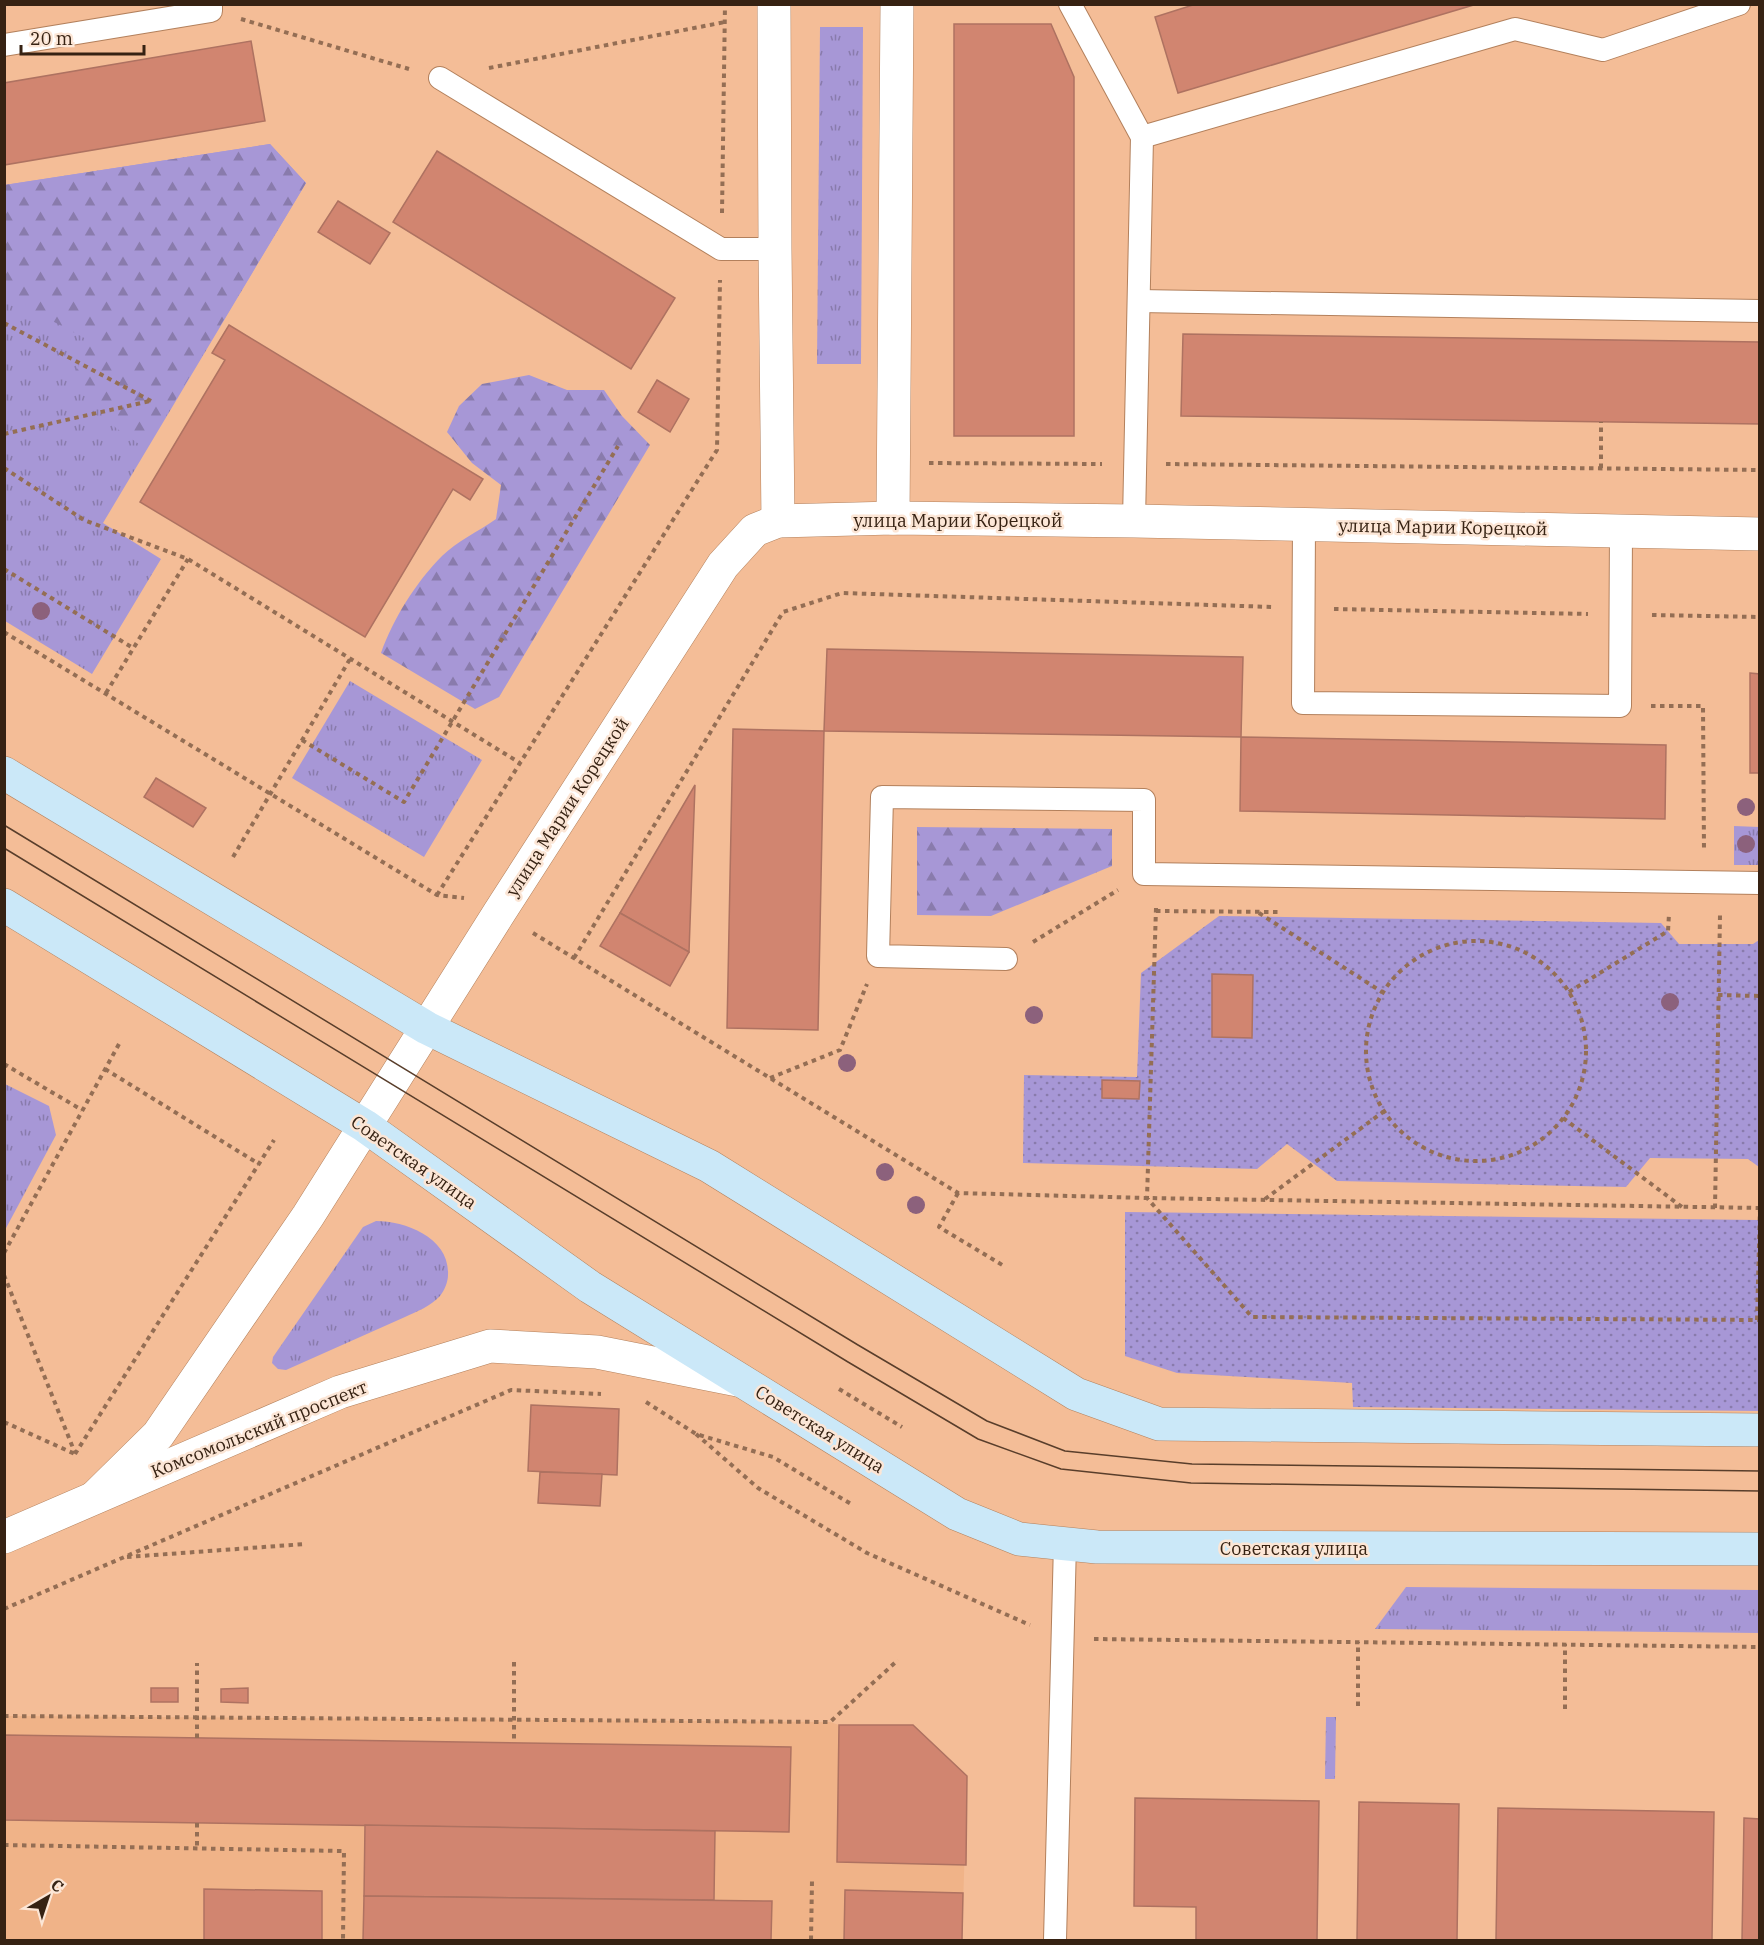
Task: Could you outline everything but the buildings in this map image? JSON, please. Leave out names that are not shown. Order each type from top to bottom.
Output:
[{"type":"main road","points":[[4,773],[426,1028],[709,1166],[1076,1394],[1159,1425],[1760,1430]]},
{"type":"main road","name":"Советская улица","points":[[4,905],[365,1126],[590,1287],[957,1514],[1019,1539],[1097,1547],[1760,1550]]},
{"type":"street","points":[[774,4],[778,521]]},
{"type":"street","points":[[892,518],[897,4]]},
{"type":"street","name":"улица Марии Корецкой","points":[[365,1126],[723,565],[755,530],[778,521],[892,518],[1760,534]]},
{"type":"street","name":"Комсомольский проспект","points":[[95,1497],[158,1435],[309,1216],[365,1126]]},
{"type":"street","name":"Комсомольский проспект","points":[[4,1537],[340,1392],[490,1346],[597,1352],[743,1381]]},
{"type":"lane","points":[[1070,4],[1142,137],[1134,521]]},
{"type":"lane","points":[[1142,137],[1515,30],[1603,50],[1739,4]]},
{"type":"lane","points":[[4,45],[211,8]]},
{"type":"lane","points":[[440,78],[721,249],[775,249]]},
{"type":"lane","points":[[1139,301],[1760,311]]},
{"type":"lane","points":[[1304,525],[1303,703],[1620,706],[1621,531]]},
{"type":"lane","points":[[1006,959],[878,956],[882,797],[1144,800],[1150,874],[1760,883]]},
{"type":"lane","points":[[1055,1941],[1065,1543]]},
{"type":"path","points":[[437,895],[717,450],[725,4]]},
{"type":"path","points":[[211,8],[440,78],[725,22]]},
{"type":"path","points":[[4,322],[151,401],[4,434]]},
{"type":"path","points":[[1601,422],[1601,468]]},
{"type":"path","points":[[302,740],[404,802],[618,446]]},
{"type":"path","points":[[928,463],[1760,470]]},
{"type":"path","points":[[4,468],[84,520],[188,559],[520,763]]},
{"type":"path","points":[[106,693],[188,559]]},
{"type":"path","points":[[4,569],[134,648]]},
{"type":"path","points":[[574,958],[783,612],[842,593]]},
{"type":"path","points":[[4,632],[437,895],[469,899]]},
{"type":"path","points":[[233,857],[350,658]]},
{"type":"path","points":[[1620,706],[1703,706],[1704,882]]},
{"type":"path","points":[[533,933],[958,1193],[1147,1198],[1760,1208],[1758,1320],[1252,1317],[1147,1198],[1150,874]]},
{"type":"path","points":[[1006,959],[1150,874]]},
{"type":"path","points":[[1258,876],[1258,912],[1382,992]]},
{"type":"path","points":[[1569,992],[1668,931],[1669,914]]},
{"type":"path","points":[[1714,1208],[1720,914]]},
{"type":"path","points":[[1460,940],[1495,941],[1528,952],[1556,974],[1569,992],[1576,1002],[1586,1036],[1586,1071],[1574,1104],[1552,1132],[1520,1153],[1483,1162],[1445,1158],[1410,1140],[1383,1113],[1368,1077],[1365,1039],[1376,1002],[1382,992],[1398,971],[1426,951],[1460,940]]},
{"type":"path","points":[[770,1078],[840,1050],[878,956]]},
{"type":"path","points":[[1718,995],[1760,996]]},
{"type":"path","points":[[4,1253],[119,1044]]},
{"type":"path","points":[[4,1064],[82,1110]]},
{"type":"path","points":[[105,1069],[259,1164]]},
{"type":"path","points":[[1265,1200],[1383,1113]]},
{"type":"path","points":[[1563,1118],[1682,1207]]},
{"type":"path","points":[[75,1454],[274,1140]]},
{"type":"path","points":[[958,1193],[939,1227],[1004,1266]]},
{"type":"path","points":[[4,1275],[75,1454]]},
{"type":"path","points":[[839,1389],[902,1427]]},
{"type":"path","points":[[4,1609],[512,1390],[602,1394]]},
{"type":"path","points":[[636,1396],[696,1434],[758,1488],[867,1553],[1062,1639],[1760,1647]]},
{"type":"path","points":[[4,1422],[75,1454]]},
{"type":"path","points":[[696,1434],[773,1457],[850,1504]]},
{"type":"path","points":[[123,1557],[305,1544]]},
{"type":"path","points":[[1358,1642],[1358,1706]]},
{"type":"path","points":[[1565,1644],[1565,1709]]},
{"type":"path","points":[[4,1716],[830,1722],[898,1660]]},
{"type":"path","points":[[514,1662],[514,1743]]},
{"type":"path","points":[[197,1663],[197,1738]]},
{"type":"path","points":[[197,1823],[197,1849]]},
{"type":"path","points":[[4,1845],[344,1851],[343,1941]]},
{"type":"path","points":[[811,1941],[812,1881]]},
{"type":"shaded area","points":[[5,1716],[830,1722],[839,1725],[913,1725],[967,1776],[962,1940],[5,1940]]},
{"type":"green space","points":[[820,27],[863,27],[861,364],[817,364]]},
{"type":"green space","points":[[270,144],[306,183],[103,523],[161,559],[92,674],[5,621],[4,185]]},
{"type":"green space","points":[[270,144],[306,183],[146,449],[116,428],[72,381],[90,341],[7,297],[4,293],[5,185]]},
{"type":"green space","points":[[529,375],[567,390],[604,390],[622,416],[650,445],[499,697],[475,709],[381,653],[406,601],[432,566],[454,546],[496,519],[501,485],[472,463],[447,432],[459,406],[482,384]]},
{"type":"green space","points":[[350,681],[482,760],[424,857],[292,778]]},
{"type":"green space","points":[[1734,826],[1759,827],[1759,865],[1734,865]]},
{"type":"green space","points":[[917,827],[1112,829],[1112,866],[991,916],[917,915]]},
{"type":"green space","points":[[1219,916],[1661,923],[1679,944],[1753,944],[1759,940],[1759,1167],[1748,1159],[1650,1158],[1626,1187],[1337,1181],[1287,1144],[1257,1169],[1023,1163],[1024,1075],[1137,1077],[1141,973]]},
{"type":"green space","points":[[5,1084],[49,1106],[56,1135],[5,1230]]},
{"type":"green space","points":[[1125,1212],[1759,1220],[1759,1411],[1353,1407],[1352,1383],[1177,1373],[1125,1356]]},
{"type":"green space","points":[[376,1221],[412,1228],[434,1242],[442,1251],[447,1262],[448,1277],[442,1294],[432,1303],[414,1313],[286,1370],[278,1369],[272,1363],[273,1357],[363,1227]]},
{"type":"green space","points":[[1406,1587],[1759,1590],[1759,1633],[1375,1629]]},
{"type":"green space","points":[[1326,1717],[1336,1717],[1335,1779],[1325,1779]]},
{"type":"tram line","points":[[4,825],[858,1345],[987,1421],[1065,1451],[1192,1464],[1760,1471]]},
{"type":"tram line","points":[[4,848],[978,1439],[1061,1469],[1191,1483],[1760,1491]]}]
